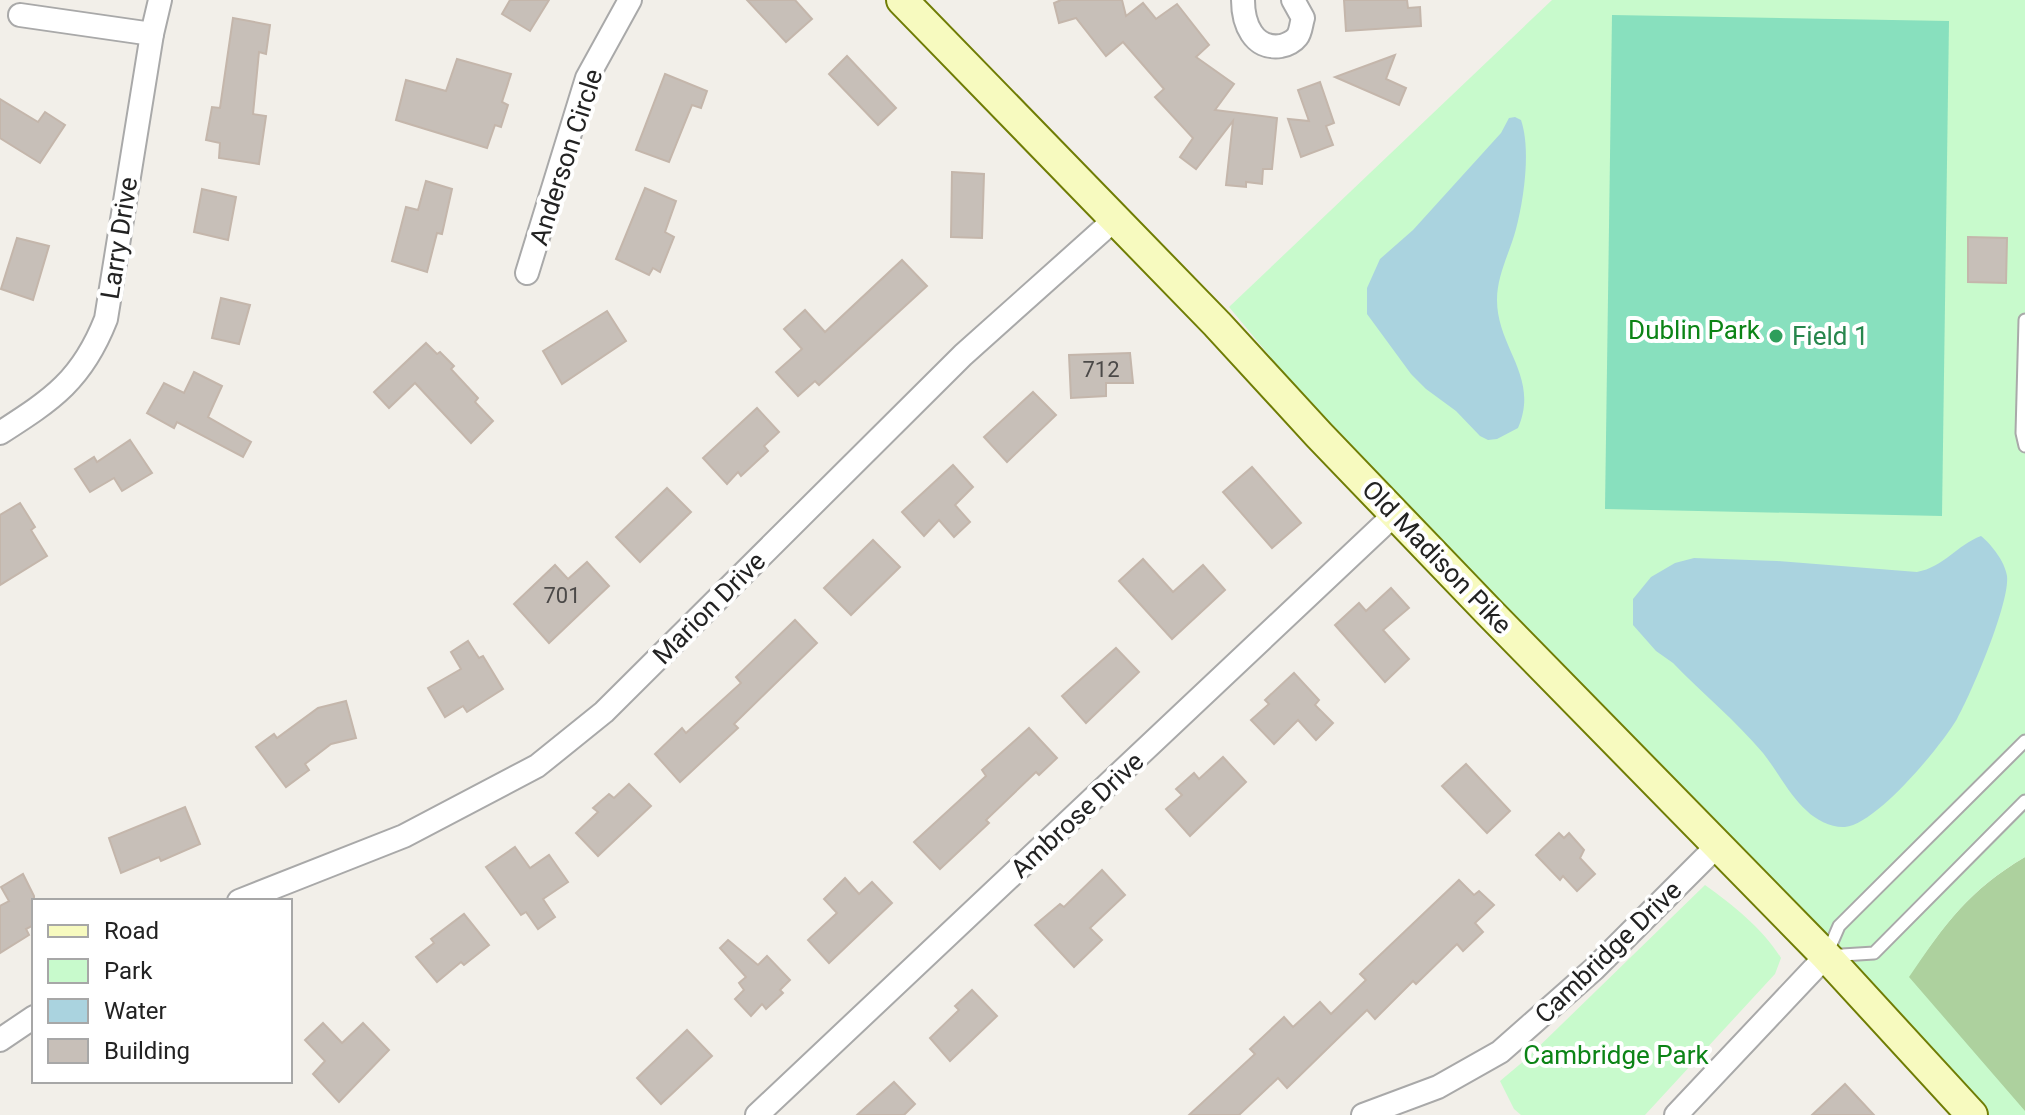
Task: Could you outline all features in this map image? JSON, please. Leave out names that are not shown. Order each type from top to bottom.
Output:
[{"type":"main road","name":"Old Madison Pike","points":[[902,0],[1217,324],[1395,514],[1826,956],[1972,1115]]},
{"type":"street","name":"Larry Drive","points":[[0,433],[48,402],[74,376],[94,351],[106,319],[160,0]]},
{"type":"street","name":"Anderson Circle","points":[[527,273],[587,78],[630,0]]},
{"type":"street","points":[[1243,0],[1243,15],[1250,32],[1259,42],[1271,47],[1287,45],[1298,36],[1303,18],[1293,0]]},
{"type":"street","points":[[20,15],[152,34]]},
{"type":"street","name":"Marion Drive","points":[[244,899],[404,836],[537,766],[604,712],[963,355],[1114,220]]},
{"type":"street","name":"Ambrose Drive","points":[[757,1115],[1395,514]]},
{"type":"street","name":"Cambridge Drive","points":[[1363,1115],[1438,1087],[1500,1052],[1594,969],[1718,845]]},
{"type":"street","points":[[1676,1115],[1826,956]]},
{"type":"street","points":[[0,1040],[32,1018]]},
{"type":"lane","points":[[2025,320],[2022,433],[2025,446]]},
{"type":"lane","points":[[2025,741],[1839,926],[1826,956],[1874,953],[2025,801]]},
{"type":"green space","name":"Dublin Park","points":[[1552,0],[2025,0],[2025,857],[1973,896],[1935,940],[1909,977],[2025,1111],[2025,1115],[1983,1115],[1332,431],[1229,307]]},
{"type":"green space","name":"Field 1","points":[[1612,15],[1949,21],[1942,516],[1605,509]]},
{"type":"green space","points":[[2025,857],[2025,1112],[1908,977],[1959,910],[1988,882]]},
{"type":"green space","name":"Cambridge Park","points":[[1705,885],[1747,918],[1774,947],[1781,958],[1775,974],[1645,1115],[1521,1115],[1514,1109],[1500,1081]]},
{"type":"water","points":[[1509,118],[1521,120],[1526,145],[1524,189],[1519,217],[1501,273],[1497,300],[1503,333],[1521,378],[1523,410],[1518,428],[1497,439],[1488,440],[1411,374],[1367,314],[1367,288],[1380,259],[1413,230],[1501,133]]},
{"type":"water","points":[[1981,536],[2004,565],[2006,589],[1980,670],[1963,707],[1949,731],[1907,782],[1874,813],[1845,827],[1824,823],[1807,811],[1753,741],[1673,663],[1656,651],[1633,625],[1633,599],[1651,577],[1675,563],[1694,558],[1917,572],[1935,566]]},
{"type":"building","points":[[510,0],[549,0],[530,31],[502,14]]},
{"type":"building","points":[[747,0],[795,0],[812,19],[786,42]]},
{"type":"building","points":[[1061,0],[1122,0],[1126,16],[1143,3],[1156,19],[1177,4],[1209,45],[1196,57],[1234,84],[1215,110],[1277,118],[1272,169],[1263,169],[1262,184],[1246,182],[1246,187],[1226,185],[1233,121],[1196,169],[1180,157],[1193,138],[1155,97],[1164,89],[1123,42],[1106,56],[1076,18],[1059,23],[1054,3]]},
{"type":"building","points":[[1344,0],[1407,0],[1408,8],[1420,7],[1421,26],[1346,31]]},
{"type":"building","points":[[233,18],[270,25],[266,54],[259,52],[253,114],[266,116],[259,164],[219,158],[220,143],[206,140],[212,107],[220,108]]},
{"type":"building","points":[[1395,55],[1386,79],[1406,88],[1399,105],[1335,77]]},
{"type":"building","points":[[847,56],[896,108],[878,125],[829,74]]},
{"type":"building","points":[[457,59],[511,74],[502,102],[508,105],[501,127],[495,125],[487,148],[396,120],[406,80],[446,91]]},
{"type":"building","points":[[665,74],[707,91],[701,108],[692,105],[669,162],[636,150]]},
{"type":"building","points":[[1320,82],[1334,123],[1326,126],[1333,145],[1301,157],[1288,119],[1309,121],[1298,90]]},
{"type":"building","points":[[0,99],[38,122],[45,112],[65,125],[40,163],[0,138]]},
{"type":"building","points":[[952,172],[984,174],[982,238],[951,237]]},
{"type":"building","points":[[426,181],[452,189],[442,234],[437,233],[427,272],[392,261],[406,207],[418,210]]},
{"type":"building","points":[[645,188],[676,201],[665,232],[674,237],[660,272],[653,268],[649,275],[616,259]]},
{"type":"building","points":[[202,189],[236,197],[228,240],[194,232]]},
{"type":"building","points":[[1968,237],[2007,238],[2006,283],[1968,282]]},
{"type":"building","points":[[17,238],[49,246],[33,300],[1,289]]},
{"type":"building","points":[[902,260],[927,286],[819,385],[815,381],[798,396],[776,372],[802,349],[784,329],[805,310],[825,332]]},
{"type":"building","points":[[221,298],[250,305],[239,344],[212,338]]},
{"type":"building","points":[[607,311],[626,341],[562,384],[543,351]]},
{"type":"building","points":[[426,343],[454,366],[451,369],[478,398],[475,402],[493,421],[471,443],[415,383],[389,408],[374,392]]},
{"type":"building","points":[[1130,353],[1133,383],[1106,383],[1106,396],[1071,398],[1069,355]]},
{"type":"building","points":[[194,372],[222,386],[208,417],[251,442],[243,457],[177,422],[174,428],[147,413],[164,383],[184,393]]},
{"type":"building","points":[[1033,392],[1056,415],[1007,462],[984,437]]},
{"type":"building","points":[[757,408],[779,432],[764,446],[768,451],[741,476],[738,472],[727,484],[703,458]]},
{"type":"building","points":[[130,440],[152,473],[122,491],[114,478],[90,492],[75,469],[94,457],[97,462]]},
{"type":"building","points":[[953,465],[973,487],[955,505],[970,522],[954,537],[939,520],[924,536],[902,512]]},
{"type":"building","points":[[1252,467],[1301,523],[1272,548],[1223,492]]},
{"type":"building","points":[[667,488],[691,512],[640,562],[616,537]]},
{"type":"building","points":[[20,503],[35,527],[31,530],[47,556],[0,585],[0,515]]},
{"type":"building","points":[[873,540],[900,567],[851,615],[824,588]]},
{"type":"building","points":[[1143,559],[1173,592],[1203,565],[1225,590],[1172,639],[1119,581]]},
{"type":"building","points":[[587,562],[609,586],[549,643],[514,604],[555,565],[568,579]]},
{"type":"building","points":[[1391,588],[1409,608],[1383,630],[1409,659],[1385,682],[1335,625],[1359,603],[1366,611]]},
{"type":"building","points":[[795,620],[817,643],[734,724],[738,728],[680,782],[655,754],[682,728],[686,733],[741,683],[736,677]]},
{"type":"building","points":[[468,641],[479,658],[483,656],[503,689],[467,712],[463,706],[445,717],[428,688],[461,669],[451,652]]},
{"type":"building","points":[[1116,648],[1139,672],[1086,723],[1062,696]]},
{"type":"building","points":[[1294,673],[1319,700],[1315,705],[1333,723],[1316,740],[1298,720],[1274,744],[1251,720],[1269,704],[1265,700]]},
{"type":"building","points":[[346,701],[356,738],[331,744],[305,764],[309,770],[286,787],[256,747],[274,734],[277,738],[318,708]]},
{"type":"building","points":[[1029,728],[1057,758],[1039,775],[1036,772],[986,820],[989,823],[940,869],[914,842],[986,776],[982,770]]},
{"type":"building","points":[[1223,757],[1246,782],[1190,836],[1166,809],[1182,795],[1176,789],[1194,773],[1199,779]]},
{"type":"building","points":[[1466,764],[1510,811],[1487,833],[1442,786]]},
{"type":"building","points":[[629,784],[651,806],[598,856],[576,833],[598,812],[593,808],[609,794],[614,798]]},
{"type":"building","points":[[185,807],[200,844],[161,861],[159,857],[121,873],[109,838]]},
{"type":"building","points":[[1559,833],[1564,838],[1569,833],[1584,850],[1580,858],[1595,874],[1577,891],[1563,876],[1560,880],[1536,855]]},
{"type":"building","points":[[515,847],[530,868],[549,855],[568,882],[543,899],[555,917],[538,929],[526,912],[521,915],[486,867]]},
{"type":"building","points":[[1102,870],[1125,895],[1090,928],[1102,940],[1074,967],[1035,925],[1060,904],[1064,907]]},
{"type":"building","points":[[23,874],[34,899],[32,926],[26,929],[29,935],[0,953],[0,906],[9,901],[1,887]]},
{"type":"building","points":[[845,878],[859,894],[872,882],[892,903],[829,963],[808,940],[837,913],[824,899]]},
{"type":"building","points":[[1459,880],[1474,895],[1479,891],[1494,905],[1475,923],[1483,932],[1463,951],[1457,944],[1375,1019],[1367,1010],[1287,1088],[1278,1078],[1239,1115],[1189,1115],[1255,1054],[1250,1049],[1284,1017],[1293,1027],[1320,1002],[1331,1014],[1366,980],[1360,974]]},
{"type":"building","points":[[464,914],[489,945],[437,982],[416,957],[434,943],[431,939]]},
{"type":"building","points":[[728,940],[758,965],[767,956],[790,980],[780,990],[783,993],[766,1009],[762,1004],[751,1016],[735,999],[744,990],[739,983],[746,977],[720,948]]},
{"type":"building","points":[[972,990],[997,1016],[950,1061],[930,1038],[959,1010],[955,1006]]},
{"type":"building","points":[[323,1023],[342,1043],[363,1023],[389,1050],[339,1102],[313,1074],[325,1061],[305,1040]]},
{"type":"building","points":[[687,1030],[712,1056],[661,1104],[637,1078]]},
{"type":"building","points":[[894,1082],[915,1104],[904,1115],[857,1115]]},
{"type":"building","points":[[1845,1084],[1874,1115],[1812,1115]]},
{"type":"place","name":"Field 1","points":[[1776,336]]}]
